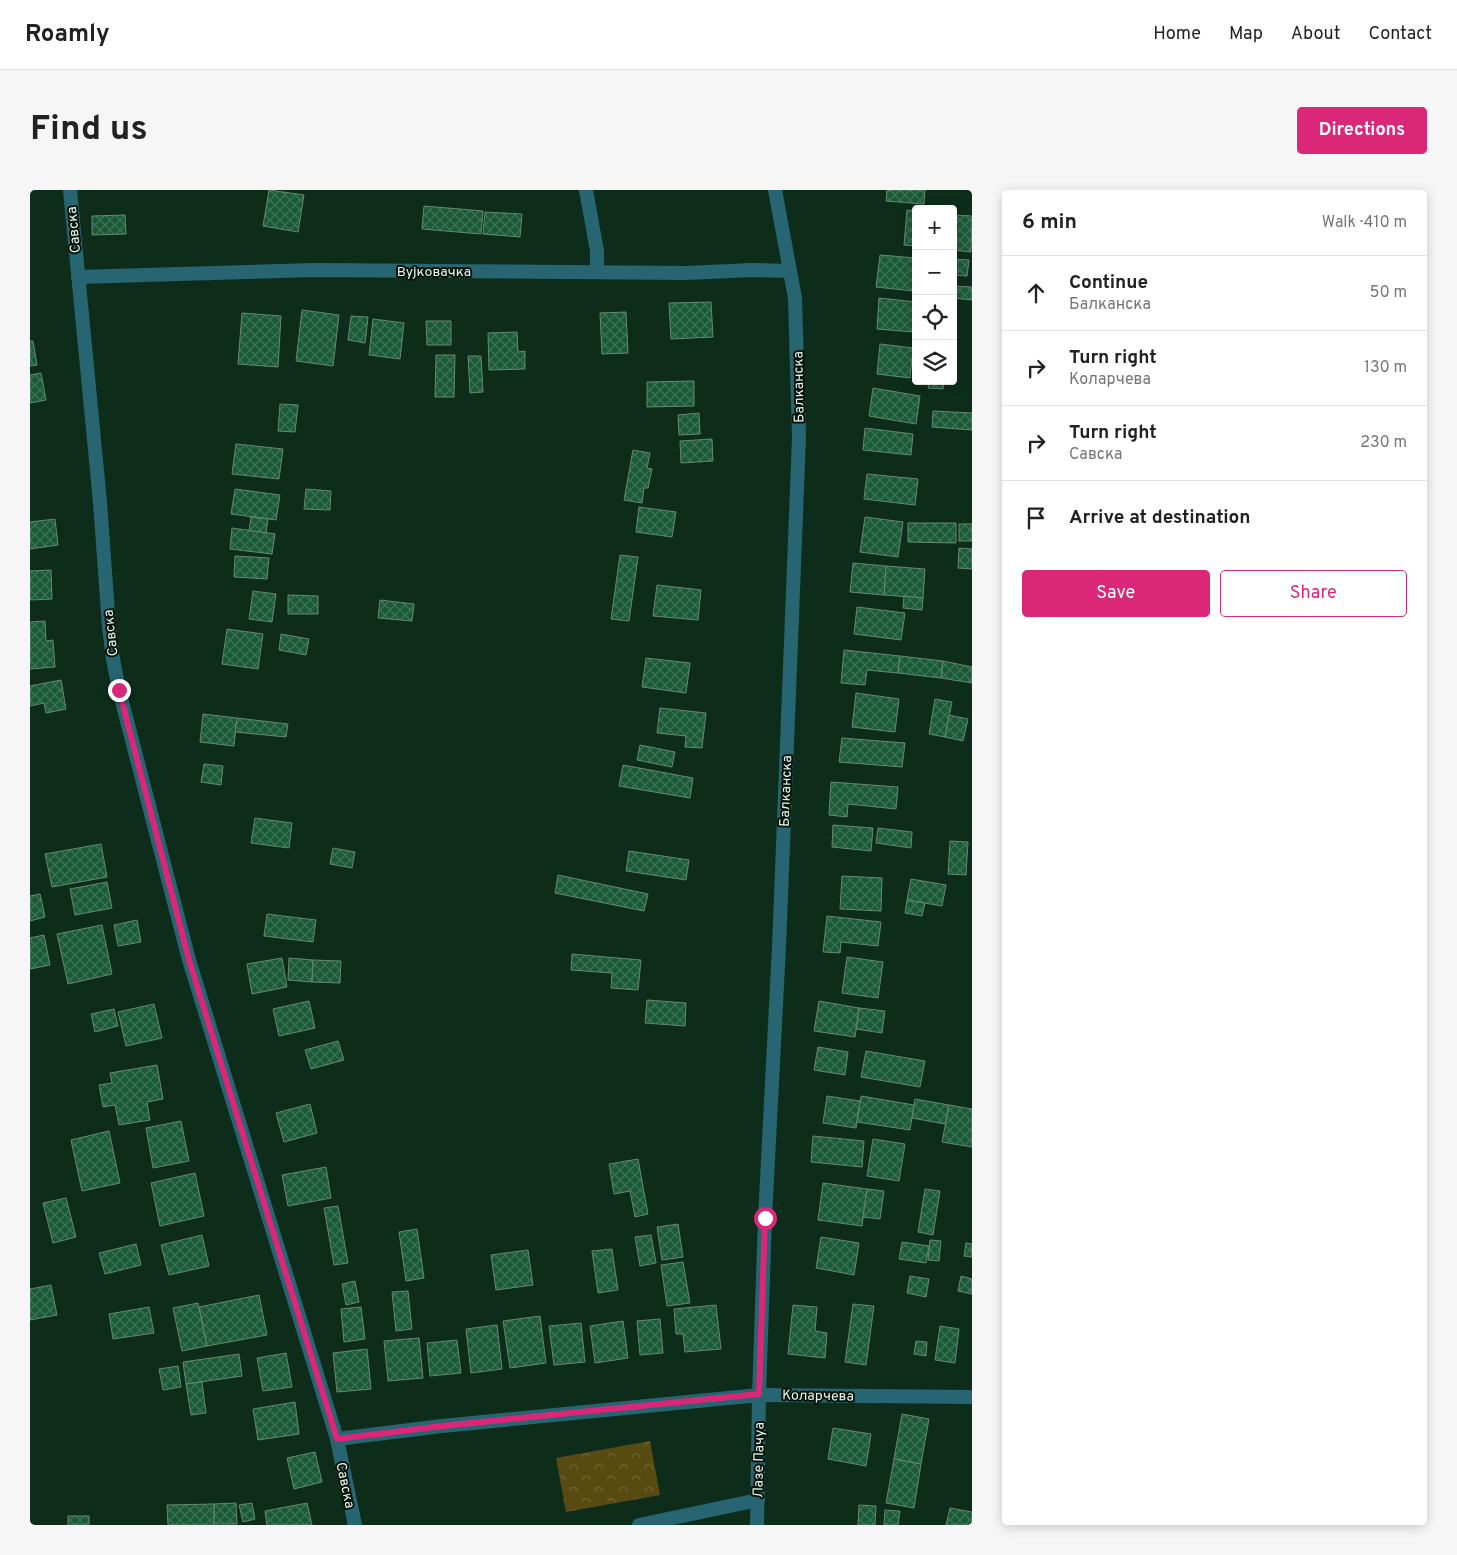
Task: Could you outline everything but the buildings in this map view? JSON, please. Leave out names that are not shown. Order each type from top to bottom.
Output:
[{"type":"street","name":"Савска","points":[[70,190],[100,502],[112,659],[189,960],[337,1439],[355,1525]]},
{"type":"street","points":[[586,190],[596,251],[597,272]]},
{"type":"street","name":"Балканска","points":[[759,1394],[799,438],[795,298],[775,190]]},
{"type":"street","name":"Вујковачка","points":[[78,277],[314,270],[686,273],[752,270],[790,271]]},
{"type":"street","name":"Коларчева","points":[[337,1439],[461,1424],[759,1394],[972,1397]]},
{"type":"street","name":"Лазе Пачуа","points":[[757,1525],[759,1394]]},
{"type":"street","points":[[639,1525],[758,1500]]},
{"type":"green space","points":[[650,1441],[660,1495],[566,1512],[556,1458]]},
{"type":"route","points":[[119,690],[189,960],[337,1439],[442,1426],[759,1394],[765,1218]]}]
